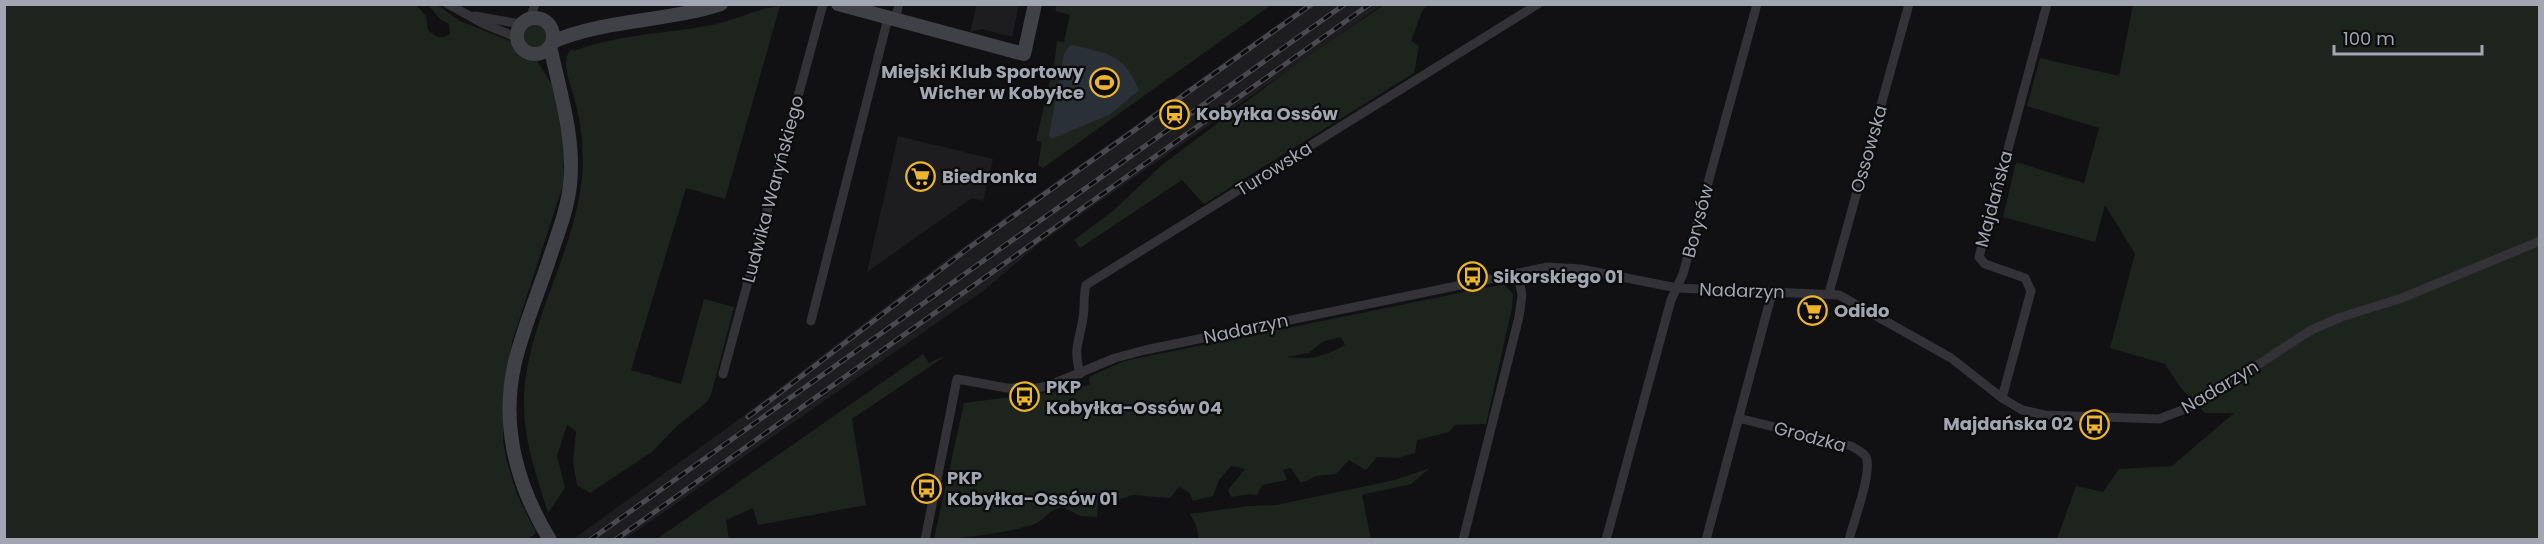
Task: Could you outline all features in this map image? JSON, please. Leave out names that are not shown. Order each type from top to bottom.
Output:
[{"type":"street","points":[[448,4],[466,15],[516,37],[523,50],[537,54],[559,86]]},
{"type":"street","points":[[516,37],[535,4]]},
{"type":"street","points":[[466,15],[525,21],[544,20],[551,27],[596,28],[676,16],[721,4]]},
{"type":"street","name":"Ludwika Waryńskiego","points":[[723,374],[823,4]]},
{"type":"street","points":[[838,4],[1024,54],[1035,4]]},
{"type":"street","points":[[811,321],[891,19],[898,4]]},
{"type":"street","name":"Turowska","points":[[1080,374],[1075,354],[1084,316],[1086,285],[1538,4]]},
{"type":"street","name":"Borysów","points":[[1606,540],[1671,300],[1683,274],[1757,4]]},
{"type":"street","name":"Ossowska","points":[[1829,293],[1909,4]]},
{"type":"street","name":"Majdańska","points":[[2002,398],[2031,291],[2025,278],[1985,264],[1979,257],[2047,4]]},
{"type":"street","points":[[550,540],[524,492],[513,451],[510,394],[515,362],[561,223],[570,187],[570,140],[551,44],[551,27]]},
{"type":"street","points":[[537,54],[551,44],[596,28]]},
{"type":"street","name":"Nadarzyn","points":[[925,540],[957,379],[1007,388],[1026,389],[1048,386],[1115,358],[1145,350],[1518,273],[1561,266],[1677,288],[1772,293],[1829,293],[1850,299],[1951,358],[2002,398],[2022,410],[2035,414],[2159,419],[2198,404],[2311,330],[2341,317],[2402,298],[2540,241]]},
{"type":"street","points":[[1463,540],[1520,317],[1522,295],[1518,273]]},
{"type":"street","points":[[1706,540],[1772,293]]},
{"type":"street","name":"Grodzka","points":[[1738,418],[1851,446],[1865,454],[1868,463],[1865,480],[1849,540]]},
{"type":"shaded area","points":[[977,4],[1019,5],[1012,37],[982,29],[970,32]]},
{"type":"shaded area","points":[[4,5],[416,5],[426,16],[428,30],[436,36],[443,37],[450,34],[449,24],[440,19],[428,5],[437,5],[460,21],[510,41],[519,53],[537,61],[553,86],[564,130],[563,185],[512,342],[503,392],[503,441],[507,462],[517,494],[536,533],[527,540],[5,539]]},
{"type":"shaded area","name":"Miejski Klub Sportowy Wicher w Kobyłce","points":[[1057,5],[1271,5],[1043,168],[1038,165],[1042,142],[1036,141],[1057,41],[1064,42],[1070,15],[1055,11]]},
{"type":"shaded area","points":[[1305,5],[1382,5],[1040,243],[983,291],[625,539],[572,540],[730,426],[959,250]]},
{"type":"shaded area","points":[[1384,5],[1428,5],[1422,11],[1411,41],[1419,46],[1414,73],[1204,204],[1182,180],[1080,248],[1074,240],[1114,210],[1162,165],[1299,62]]},
{"type":"shaded area","points":[[2133,5],[2539,5],[2539,539],[2057,539],[2076,486],[2103,492],[2119,469],[2172,466],[2234,413],[2205,413],[2181,388],[2165,364],[2110,348],[2135,254],[2105,205],[2095,242],[2003,217],[2016,162],[2084,183],[2099,128],[2027,106],[2040,58],[2119,76]]},
{"type":"shaded area","points":[[780,6],[725,199],[686,188],[631,370],[681,384],[704,299],[734,307],[711,395],[706,403],[677,426],[652,452],[590,493],[577,485],[573,462],[576,431],[567,425],[557,456],[565,488],[548,513],[528,442],[524,398],[533,342],[570,233],[578,205],[582,177],[581,132],[567,70],[568,54],[572,49],[574,51],[608,41],[712,25]]},
{"type":"shaded area","points":[[535,25],[543,28],[546,36],[543,44],[535,47],[527,44],[524,36],[527,28]]},
{"type":"shaded area","points":[[1074,45],[1114,57],[1127,68],[1139,90],[1109,115],[1051,139],[1049,136],[1064,54],[1069,46]]},
{"type":"shaded area","points":[[898,136],[993,159],[983,201],[972,198],[867,272]]},
{"type":"shaded area","points":[[1504,284],[1513,294],[1512,308],[1486,424],[1455,425],[1449,432],[1417,440],[1415,453],[1398,458],[1377,457],[1366,470],[1349,460],[1336,474],[1317,476],[1301,483],[1291,468],[1283,470],[1287,480],[1262,485],[1257,495],[1231,497],[1228,490],[1245,469],[1231,466],[1219,480],[1213,496],[1193,501],[1189,492],[1179,487],[1170,498],[1133,495],[1112,502],[1102,493],[1097,517],[1080,516],[1063,507],[1032,525],[1020,528],[972,536],[934,539],[964,403],[1090,385],[1089,377],[1124,361]],"holes":[[[1341,337],[1345,345],[1317,357],[1287,357],[1309,353],[1322,342]]]},
{"type":"shaded area","points":[[923,354],[929,363],[947,355],[852,419],[866,505],[758,525],[753,508],[726,520],[729,539],[657,539]]},
{"type":"shaded area","points":[[1430,468],[1411,484],[1362,495],[1371,539],[1199,539],[1196,525],[1190,514],[1249,506],[1276,505],[1395,480]]},
{"type":"railway","points":[[748,417],[970,247],[1312,4]]},
{"type":"railway","points":[[590,540],[1345,4]]},
{"type":"railway","points":[[615,540],[1370,4]]},
{"type":"place","name":"Miejski Klub Sportowy Wicher w Kobyłce","points":[[1105,82]]},
{"type":"place","name":"Kobyłka Ossów","points":[[1175,114]]},
{"type":"place","name":"Biedronka","points":[[921,177]]},
{"type":"place","name":"Sikorskiego 01","points":[[1472,277]]},
{"type":"place","name":"Odido","points":[[1813,311]]},
{"type":"place","name":"PKP Kobyłka-Ossów 04","points":[[1025,397]]},
{"type":"place","name":"Majdańska 02","points":[[2094,424]]},
{"type":"place","name":"PKP Kobyłka-Ossów 01","points":[[926,488]]}]
